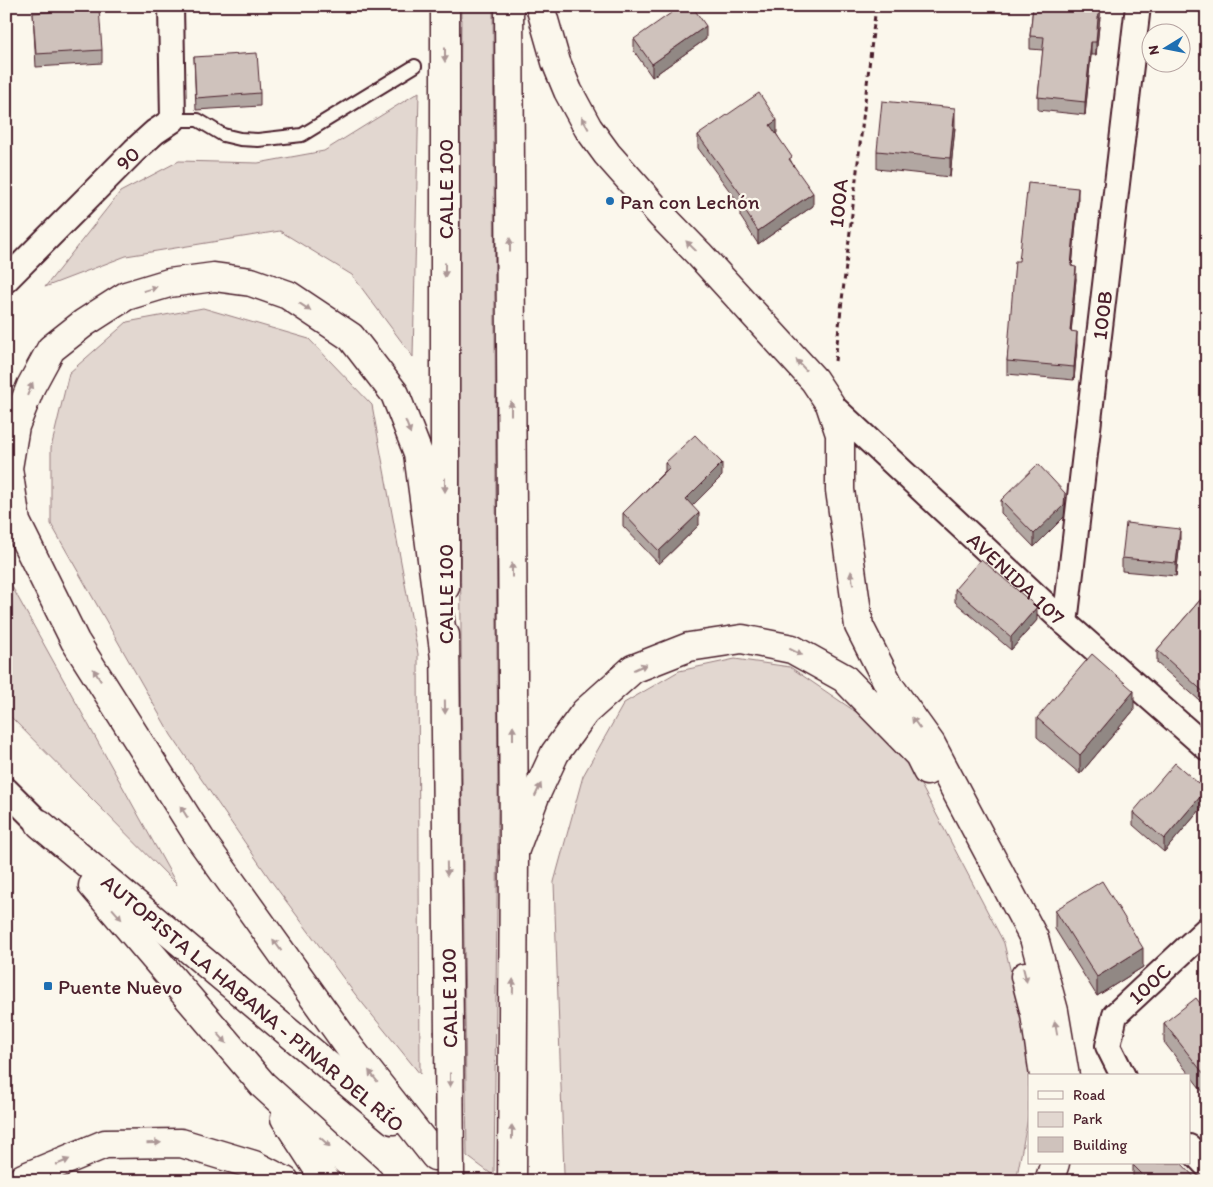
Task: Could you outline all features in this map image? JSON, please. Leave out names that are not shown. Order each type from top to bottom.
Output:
[{"type":"highway","name":"CALLE 100","points":[[445,6],[445,658],[450,1181]]},
{"type":"highway","points":[[509,6],[514,852],[512,1181]]},
{"type":"highway","points":[[540,6],[556,62],[568,92],[588,128],[607,154],[662,216],[814,380],[830,404],[840,434],[840,490],[859,626],[890,687],[931,744],[1034,938],[1054,1011],[1065,1074]]},
{"type":"highway","points":[[436,1156],[350,1048],[201,840],[76,641],[16,522],[8,468],[16,426],[30,386],[51,349],[84,322],[126,296],[169,283],[214,278],[251,282],[288,295],[351,337],[395,394],[418,453],[445,658]]},
{"type":"highway","points":[[514,852],[535,796],[556,753],[585,712],[633,669],[688,647],[742,640],[792,649],[844,678],[919,755],[1015,934],[1035,1014],[1044,1074]]},
{"type":"highway","name":"AUTOPISTA LA HABANA - PINAR DEL RÍO","points":[[40,824],[467,1181]]},
{"type":"highway","name":"AUTOPISTA LA HABANA - PINAR DEL RÍO","points":[[40,824],[263,1086],[369,1181]]},
{"type":"highway","points":[[263,1086],[326,1181]]},
{"type":"highway","points":[[21,1181],[23,1178],[105,1144],[181,1143],[254,1165],[285,1181]]},
{"type":"highway","points":[[1032,1181],[1036,1164]]},
{"type":"highway","points":[[1049,1181],[1055,1164]]},
{"type":"street","points":[[172,6],[173,120]]},
{"type":"street","name":"100B","points":[[1065,623],[1138,6]]},
{"type":"street","name":"90","points":[[6,280],[135,150],[155,132],[173,120]]},
{"type":"street","name":"AVENIDA 107","points":[[830,404],[1065,623],[1207,748]]},
{"type":"street","name":"AUTOPISTA LA HABANA - PINAR DEL RÍO","points":[[6,790],[40,824]]},
{"type":"street","name":"100C","points":[[1122,1074],[1108,1046],[1115,1015],[1207,929]]},
{"type":"street","points":[[1190,1148],[1207,1166]]},
{"type":"lane","points":[[173,120],[198,120],[223,135],[240,139],[258,140],[302,135],[415,66]]},
{"type":"path","name":"100A","points":[[830,404],[876,6]]},
{"type":"green space","points":[[461,6],[493,6],[498,810],[494,1176],[467,1156],[461,581]]},
{"type":"green space","points":[[419,92],[413,357],[352,275],[280,231],[126,256],[45,287],[120,192],[179,161],[258,163],[324,151]]},
{"type":"green space","points":[[203,308],[309,339],[372,405],[418,654],[420,1074],[355,994],[272,882],[171,735],[51,524],[51,448],[69,373],[127,322]]},
{"type":"green space","points":[[6,574],[10,583],[177,885],[6,712]]},
{"type":"green space","points":[[735,659],[790,667],[859,714],[911,766],[1004,943],[1035,1074],[1028,1074],[1028,1118],[1016,1181],[572,1181],[564,1174],[554,882],[583,776],[624,703],[679,671]]},
{"type":"building","points":[[681,6],[692,6],[706,26],[652,64],[634,39]]},
{"type":"building","points":[[1033,6],[1099,6],[1096,42],[1091,42],[1085,102],[1038,97],[1044,37],[1030,36]]},
{"type":"building","points":[[99,8],[102,50],[36,54],[33,13]]},
{"type":"building","points":[[257,53],[260,93],[196,98],[194,57]]},
{"type":"building","points":[[759,93],[777,120],[770,125],[792,157],[789,159],[813,193],[758,231],[740,203],[745,200],[698,135]]},
{"type":"building","points":[[882,101],[955,108],[950,158],[877,151]]},
{"type":"building","points":[[1028,183],[1078,188],[1071,266],[1076,267],[1070,331],[1077,332],[1074,367],[1007,361],[1015,261],[1019,261]]},
{"type":"building","points":[[695,435],[722,463],[686,499],[699,513],[659,551],[623,513],[670,467],[665,463]]},
{"type":"building","points":[[1038,464],[1065,493],[1064,505],[1034,534],[1001,500]]},
{"type":"building","points":[[1126,523],[1180,529],[1176,563],[1122,558]]},
{"type":"building","points":[[981,559],[1037,607],[1011,637],[955,589]]},
{"type":"building","points":[[1207,592],[1207,695],[1157,650]]},
{"type":"building","points":[[1092,654],[1134,691],[1080,755],[1037,718]]},
{"type":"building","points":[[1175,763],[1206,790],[1164,839],[1133,812]]},
{"type":"building","points":[[1102,881],[1143,948],[1097,977],[1055,910]]},
{"type":"building","points":[[1196,998],[1207,1012],[1207,1078],[1164,1023]]},
{"type":"building","points":[[1182,1164],[1198,1181],[1149,1181],[1133,1165]]},
{"type":"place","name":"Pan con Lechón","points":[[610,201]]},
{"type":"place","name":"Puente Nuevo","points":[[48,986]]}]
